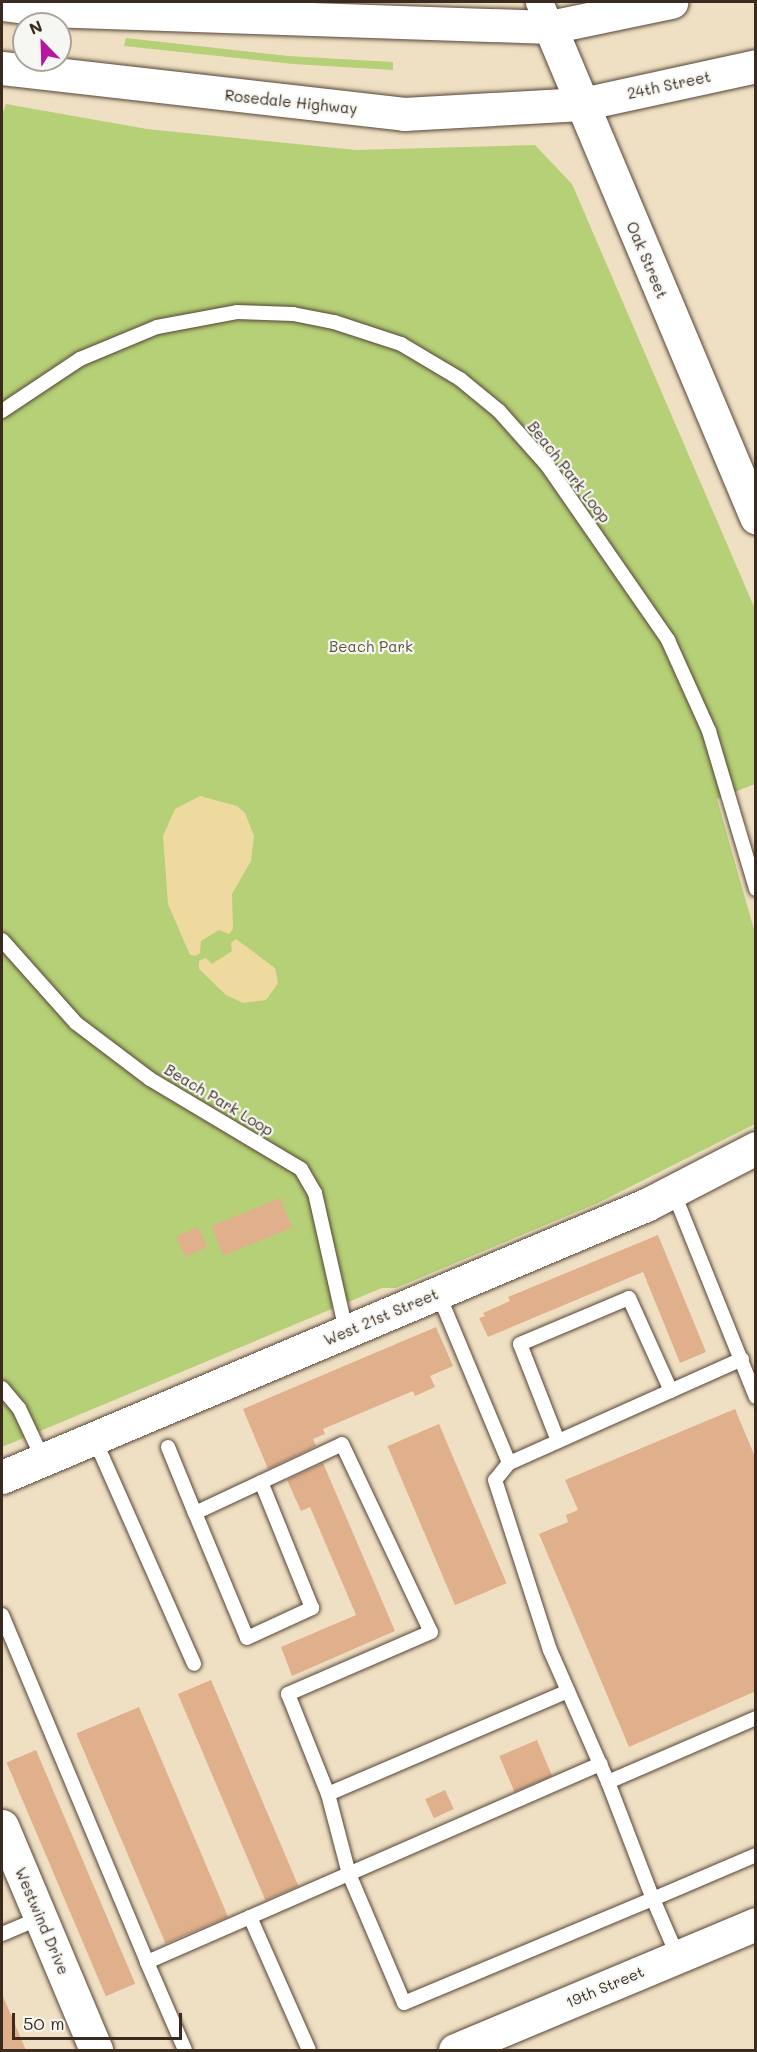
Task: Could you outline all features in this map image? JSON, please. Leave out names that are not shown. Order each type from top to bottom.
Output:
[{"type":"main road","points":[[2,4],[48,10],[225,9],[544,14],[671,2]]},
{"type":"main road","name":"Oak Street","points":[[544,14],[756,517]]},
{"type":"main road","name":"24th Street","points":[[582,104],[756,66]]},
{"type":"main road","name":"Rosedale Highway","points":[[2,68],[404,114],[582,104]]},
{"type":"main road","name":"West 21st Street","points":[[2,1476],[674,1191],[756,1148]]},
{"type":"main road","name":"Westwind Drive","points":[[2,1828],[96,2050]]},
{"type":"main road","name":"19th Street","points":[[455,2050],[756,1924]]},
{"type":"lane","name":"Beach Park Loop","points":[[2,411],[80,359],[157,327],[237,312],[293,314],[334,322],[401,344],[460,379],[499,411],[547,465],[668,640],[709,731],[756,889]]},
{"type":"lane","name":"Beach Park Loop","points":[[2,940],[76,1023],[150,1079],[301,1169],[315,1193],[346,1331]]},
{"type":"lane","points":[[674,1191],[756,1397]]},
{"type":"lane","points":[[438,1293],[509,1463]]},
{"type":"lane","points":[[558,1441],[520,1344],[629,1298],[671,1390]]},
{"type":"lane","points":[[678,1957],[653,1899],[609,1782],[550,1650],[495,1480],[509,1463],[742,1359]]},
{"type":"lane","points":[[2,1388],[19,1408],[43,1459]]},
{"type":"lane","points":[[94,1438],[194,1664]]},
{"type":"lane","points":[[195,1513],[342,1444],[431,1632],[288,1694],[328,1794],[349,1874],[404,2003],[756,1855]]},
{"type":"lane","points":[[168,1447],[247,1638],[312,1608],[261,1482]]},
{"type":"lane","points":[[2,1615],[185,2050]]},
{"type":"lane","points":[[328,1794],[568,1691]]},
{"type":"lane","points":[[609,1782],[756,1718]]},
{"type":"lane","points":[[147,1962],[601,1764]]},
{"type":"lane","points":[[250,1917],[309,2050]]},
{"type":"lane","points":[[2,1934],[40,1918]]},
{"type":"green space","points":[[126,38],[288,56],[393,62],[393,70],[293,64],[124,46]]},
{"type":"green space","name":"Beach Park","points":[[6,104],[147,129],[356,150],[535,145],[572,184],[755,609],[755,784],[717,799],[755,933],[755,1124],[598,1203],[396,1288],[382,1288],[2,1447],[2,115]]},
{"type":"sand","points":[[200,796],[237,806],[245,813],[254,836],[251,861],[232,894],[233,929],[229,934],[219,930],[201,941],[200,953],[196,956],[190,955],[168,904],[163,836],[175,809]]},
{"type":"sand","points":[[236,939],[275,968],[278,983],[266,1000],[243,1003],[226,995],[199,969],[199,961],[206,958],[212,964],[232,951],[231,943]]},
{"type":"building","points":[[280,1198],[292,1228],[223,1255],[211,1226]]},
{"type":"building","points":[[198,1227],[207,1247],[185,1257],[176,1237]]},
{"type":"building","points":[[658,1235],[706,1352],[680,1363],[643,1272],[488,1337],[479,1318],[485,1316],[483,1313],[510,1301],[508,1297]]},
{"type":"building","points":[[436,1327],[453,1366],[430,1376],[435,1387],[415,1396],[413,1391],[323,1429],[325,1434],[313,1439],[316,1446],[268,1469],[243,1409]]},
{"type":"building","points":[[735,1409],[756,1459],[756,1691],[629,1747],[539,1534],[568,1522],[566,1515],[578,1510],[565,1480]]},
{"type":"building","points":[[439,1424],[507,1583],[455,1605],[387,1446]]},
{"type":"building","points":[[323,1463],[395,1631],[292,1676],[281,1647],[356,1615],[310,1507],[301,1511],[287,1480]]},
{"type":"building","points":[[211,1680],[299,1886],[265,1900],[178,1694]]},
{"type":"building","points":[[139,1707],[228,1917],[165,1943],[76,1734]]},
{"type":"building","points":[[537,1740],[552,1776],[514,1792],[499,1756]]},
{"type":"building","points":[[36,1750],[135,1984],[106,1996],[7,1763]]},
{"type":"building","points":[[445,1790],[454,1809],[434,1818],[425,1799]]},
{"type":"building","points":[[2,1994],[26,2050],[2,2050]]}]
